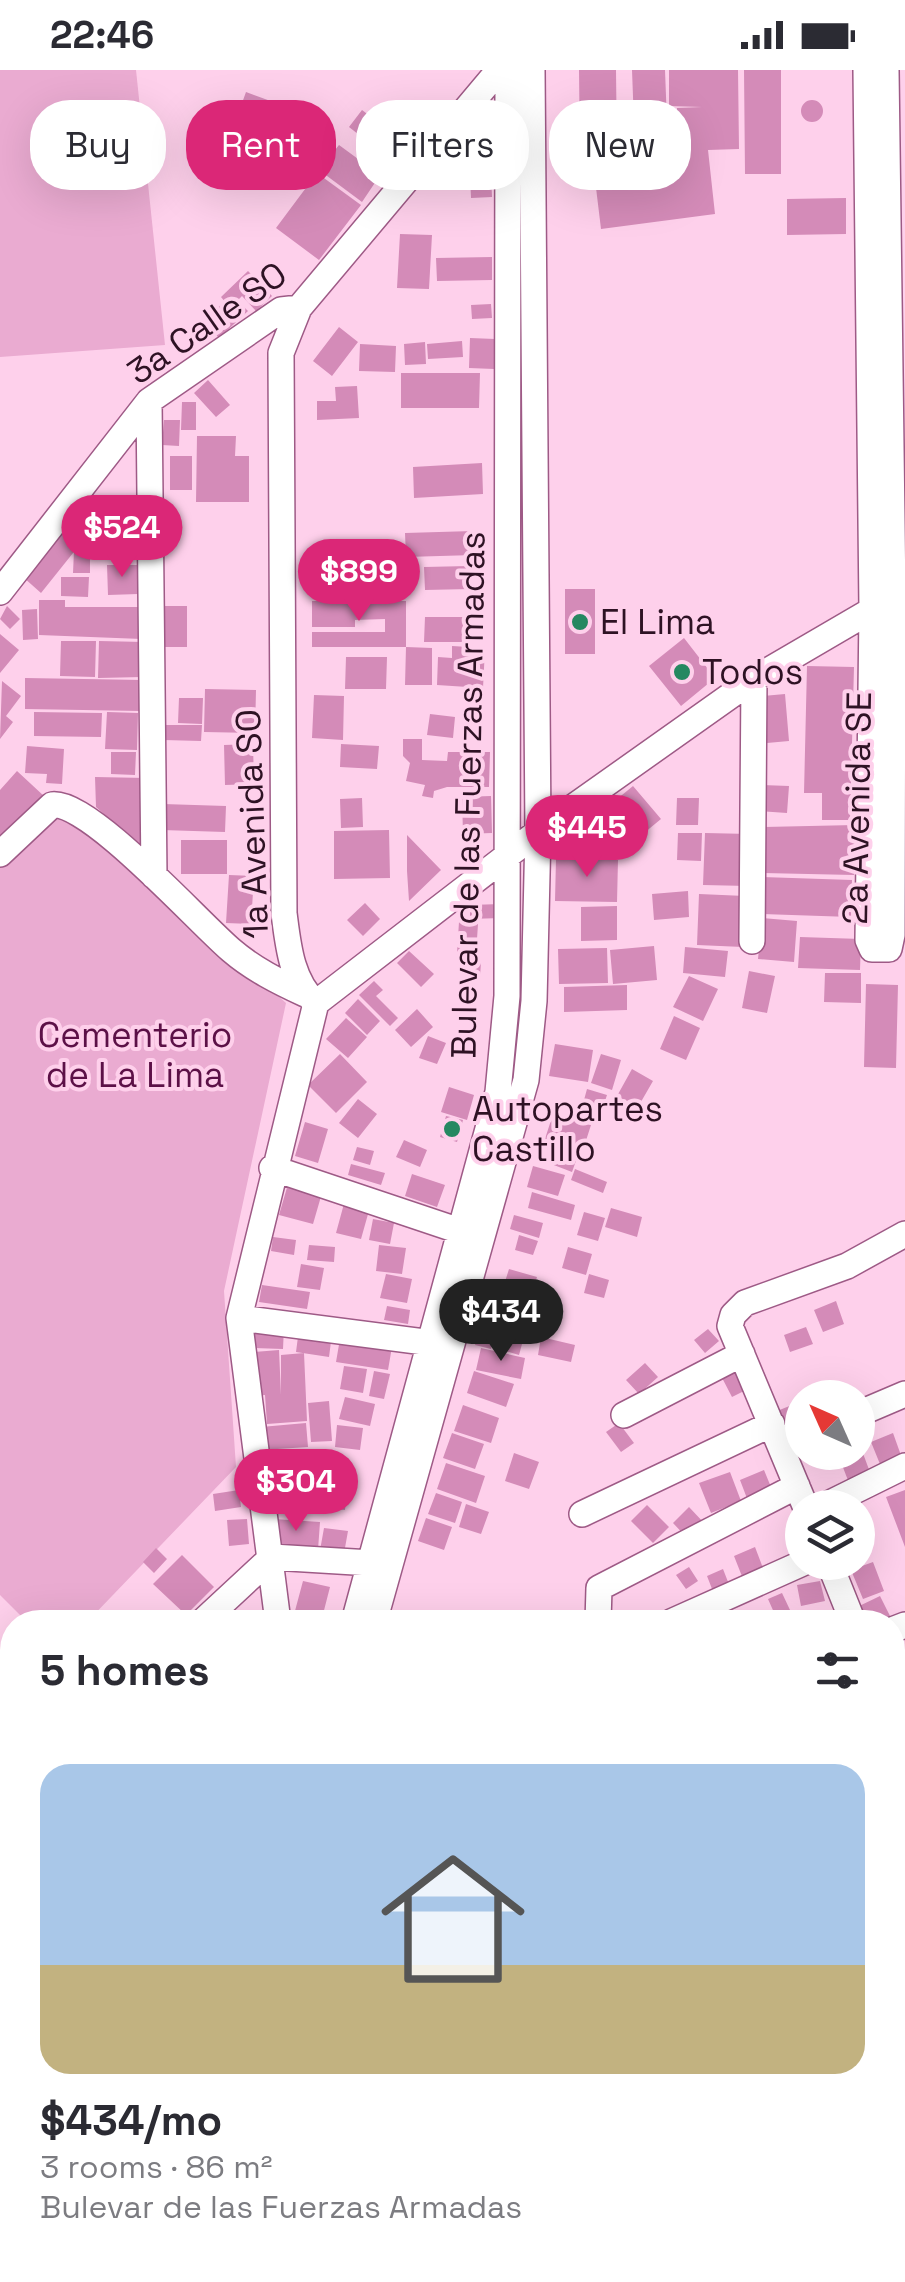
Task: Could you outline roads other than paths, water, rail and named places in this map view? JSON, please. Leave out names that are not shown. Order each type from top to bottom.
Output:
[{"type":"street","name":"3a Calle SO","points":[[0,592],[149,400],[280,310],[298,308],[499,70]]},
{"type":"street","name":"Bulevar de las Fuerzas Armadas","points":[[358,1610],[498,1092],[507,996],[508,70]]},
{"type":"street","name":"Bulevar de las Fuerzas Armadas","points":[[377,1610],[526,1080],[534,1000],[538,832],[532,70]]},
{"type":"street","name":"2a Avenida SE","points":[[866,70],[887,230]]},
{"type":"street","name":"2a Avenida SE","points":[[886,70],[890,599],[892,934],[889,949],[879,952],[872,950],[868,940],[890,599]]},
{"type":"street","name":"1a Avenida SO","points":[[298,308],[282,353],[284,913],[288,945],[310,998]]},
{"type":"street","points":[[149,400],[154,876]]},
{"type":"street","points":[[277,1610],[239,1318],[310,998],[754,680],[890,599]]},
{"type":"street","points":[[752,941],[754,680]]},
{"type":"street","points":[[0,854],[52,806],[74,808],[154,876],[234,953],[310,998]]},
{"type":"street","points":[[272,1168],[462,1232]]},
{"type":"street","points":[[582,1514],[785,1436],[742,1354],[730,1326],[733,1315],[745,1304],[847,1266],[905,1234]]},
{"type":"street","points":[[239,1318],[432,1343]]},
{"type":"street","points":[[624,1415],[742,1354]]},
{"type":"street","points":[[875,1407],[905,1394]]},
{"type":"street","points":[[856,1490],[905,1466]]},
{"type":"street","points":[[598,1610],[599,1588],[785,1505]]},
{"type":"street","points":[[215,1610],[272,1557],[372,1563]]},
{"type":"street","points":[[698,1610],[785,1571]]},
{"type":"street","points":[[836,1580],[847,1610]]},
{"type":"place","name":"El Lima","points":[[580,622]]},
{"type":"place","name":"Todos","points":[[682,672]]},
{"type":"place","name":"Autopartes Castillo","points":[[452,1129]]},
{"type":"park label","name":"Cementerio de La Lima","points":[[135,1055]]}]
